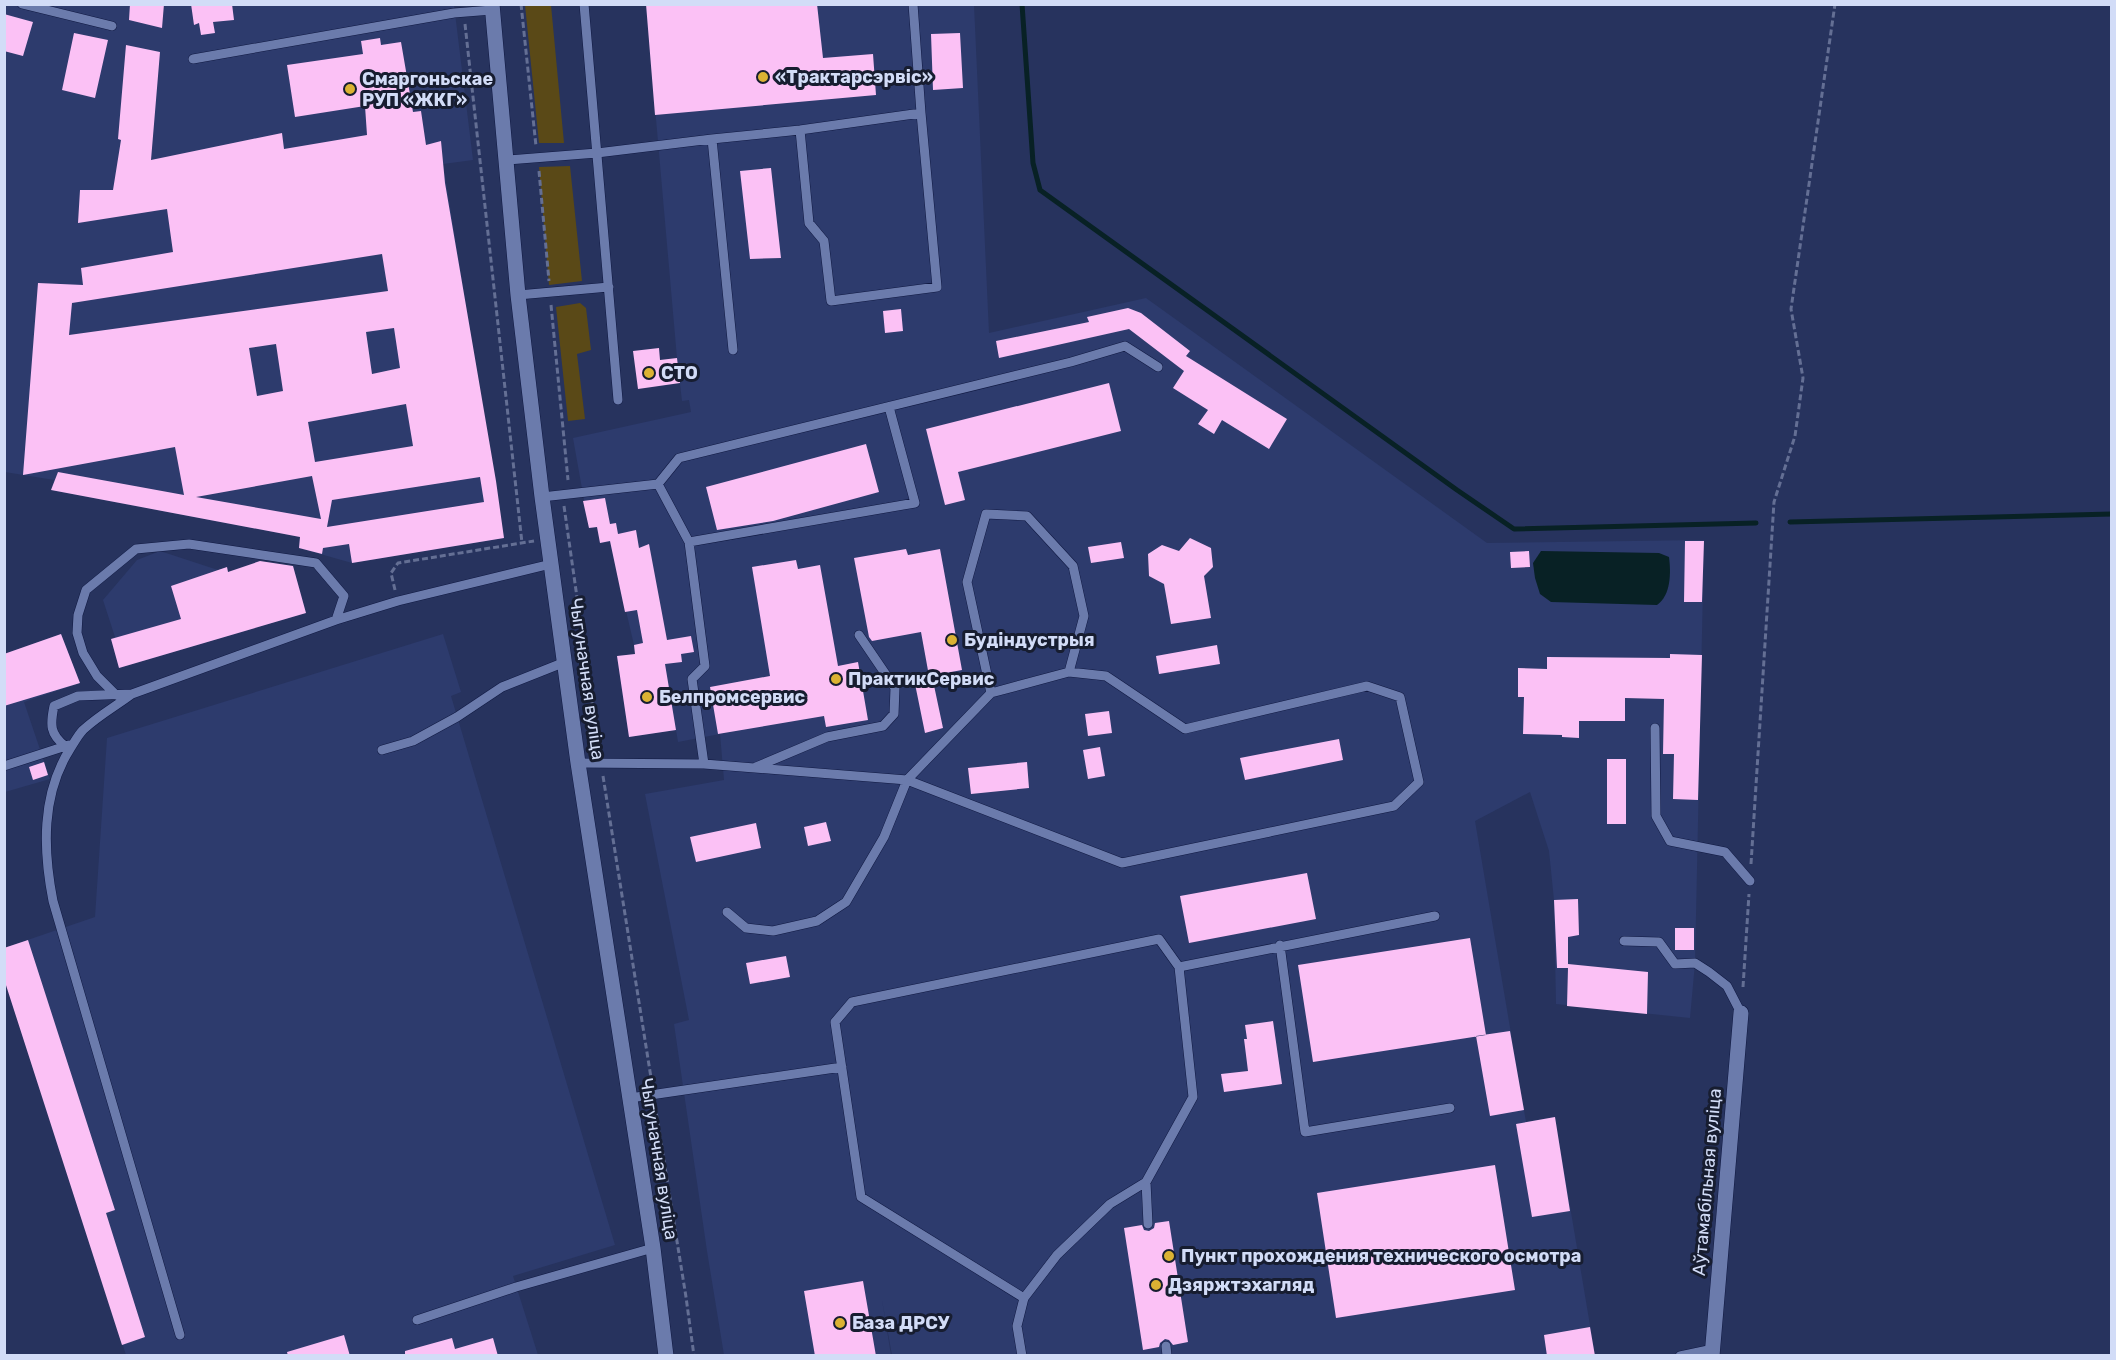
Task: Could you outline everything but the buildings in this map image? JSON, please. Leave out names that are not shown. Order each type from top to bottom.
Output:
[{"type":"street","name":"Чыгуначная вуліца","points":[[492,7],[518,295],[542,497],[578,763],[653,1248],[666,1356]]},
{"type":"street","name":"Аўтамабільная вуліца","points":[[1712,1352],[1741,1013]]},
{"type":"lane","points":[[22,4],[112,26]]},
{"type":"lane","points":[[584,4],[618,400]]},
{"type":"lane","points":[[800,130],[808,223],[824,241],[831,302],[937,287],[913,4]]},
{"type":"lane","points":[[193,59],[492,7]]},
{"type":"lane","points":[[507,160],[597,153],[800,130],[921,113]]},
{"type":"lane","points":[[712,139],[732,350]]},
{"type":"lane","points":[[518,295],[609,287]]},
{"type":"lane","points":[[542,497],[658,484],[679,458],[890,407],[1125,346],[1158,367]]},
{"type":"lane","points":[[689,542],[915,504],[890,407]]},
{"type":"lane","points":[[658,484],[689,542],[705,666],[692,679],[704,764]]},
{"type":"lane","points":[[991,693],[967,582],[986,514],[1027,516],[1073,566],[1084,616],[1069,672]]},
{"type":"lane","points":[[116,695],[97,676],[83,653],[77,633],[78,615],[86,590],[136,549],[189,544],[316,563],[344,596],[336,620]]},
{"type":"lane","points":[[70,745],[54,738],[51,721],[54,706],[78,696],[132,694],[336,620],[398,601],[551,564]]},
{"type":"lane","points":[[754,768],[827,738],[883,726],[894,714],[895,688],[859,635]]},
{"type":"lane","points":[[382,750],[413,741],[458,717],[502,687],[565,662]]},
{"type":"lane","points":[[578,763],[704,764],[907,780],[1122,863],[1394,806],[1419,782],[1400,697],[1367,686],[1185,729],[1106,676],[1069,672],[991,693],[907,780],[884,837],[846,902],[817,921],[773,931],[746,928],[726,912]]},
{"type":"lane","points":[[132,694],[82,731],[70,745],[60,765],[49,804],[45,836],[47,869],[53,901],[180,1335]]},
{"type":"lane","points":[[1655,728],[1656,816],[1670,841],[1725,852],[1750,881]]},
{"type":"lane","points":[[4,766],[70,745]]},
{"type":"lane","points":[[1179,967],[1280,945],[1435,916]]},
{"type":"lane","points":[[1022,1356],[1017,1326],[1024,1298],[1058,1255],[1110,1204],[1146,1182],[1193,1097],[1179,967],[1159,939],[852,1002],[835,1022],[861,1197],[1024,1298]]},
{"type":"lane","points":[[1624,941],[1659,942],[1674,964],[1695,963],[1727,986],[1741,1013]]},
{"type":"lane","points":[[1280,945],[1305,1132],[1450,1108]]},
{"type":"lane","points":[[630,1098],[842,1067]]},
{"type":"lane","points":[[1146,1182],[1148,1224]]},
{"type":"lane","points":[[417,1320],[516,1287],[653,1248]]},
{"type":"lane","points":[[1680,1356],[1712,1352]]},
{"type":"path","points":[[521,4],[569,479],[562,491],[601,763],[687,1297],[694,1356]]},
{"type":"path","points":[[1741,1013],[1774,502],[1795,436],[1803,378],[1791,309],[1835,4]]},
{"type":"path","points":[[464,12],[522,543]]},
{"type":"path","points":[[398,601],[391,573],[398,563],[548,539]]},
{"type":"shaded area","points":[[4,5],[454,5],[473,160],[443,164],[504,538],[352,563],[299,548],[300,537],[51,490],[54,480],[5,472]]},
{"type":"shaded area","points":[[525,5],[551,5],[564,143],[539,143]]},
{"type":"shaded area","points":[[646,5],[974,5],[989,333],[1146,298],[1487,543],[1704,540],[1695,963],[1690,1018],[1556,1004],[1554,900],[1549,851],[1530,792],[1475,821],[1526,1122],[1555,1117],[1595,1355],[892,1355],[882,1300],[891,1355],[724,1355],[674,1024],[689,1020],[645,794],[724,780],[720,734],[678,742],[676,730],[629,737],[617,656],[635,654],[634,645],[610,542],[600,543],[597,527],[589,528],[573,438],[691,412],[689,400],[682,401],[677,358]]},
{"type":"shaded area","points":[[570,166],[582,281],[549,285],[539,167]]},
{"type":"shaded area","points":[[580,303],[586,308],[591,350],[577,354],[585,419],[568,421],[556,307]]},
{"type":"shaded area","points":[[160,551],[218,570],[227,567],[228,572],[293,566],[306,613],[119,668],[111,639],[115,637],[103,600],[137,560]]},
{"type":"shaded area","points":[[1541,551],[1659,553],[1669,557],[1670,577],[1665,596],[1657,605],[1551,602],[1540,594],[1535,578],[1533,563]]},
{"type":"shaded area","points":[[61,634],[80,683],[24,702],[50,779],[5,792],[4,654]]},
{"type":"shaded area","points":[[443,634],[461,692],[451,696],[615,1245],[513,1276],[538,1355],[126,1355],[5,979],[4,948],[95,917],[107,738]]},
{"type":"waterway","points":[[1022,4],[1033,163],[1040,190],[1457,490],[1514,529],[1756,523]]},
{"type":"waterway","points":[[1790,522],[2112,514]]},
{"type":"place","name":"«Трактарсэрвіс»","points":[[763,77]]},
{"type":"place","name":"Смаргоньскае РУП «ЖКГ»","points":[[350,89]]},
{"type":"place","name":"СТО","points":[[649,373]]},
{"type":"place","name":"Будіндустрыя","points":[[952,640]]},
{"type":"place","name":"ПрактикСервис","points":[[836,679]]},
{"type":"place","name":"Белпромсервис","points":[[647,697]]},
{"type":"place","name":"Пункт прохождения технического осмотра","points":[[1169,1256]]},
{"type":"place","name":"Дзяржтэхагляд","points":[[1156,1285]]},
{"type":"place","name":"База ДРСУ","points":[[840,1323]]}]
